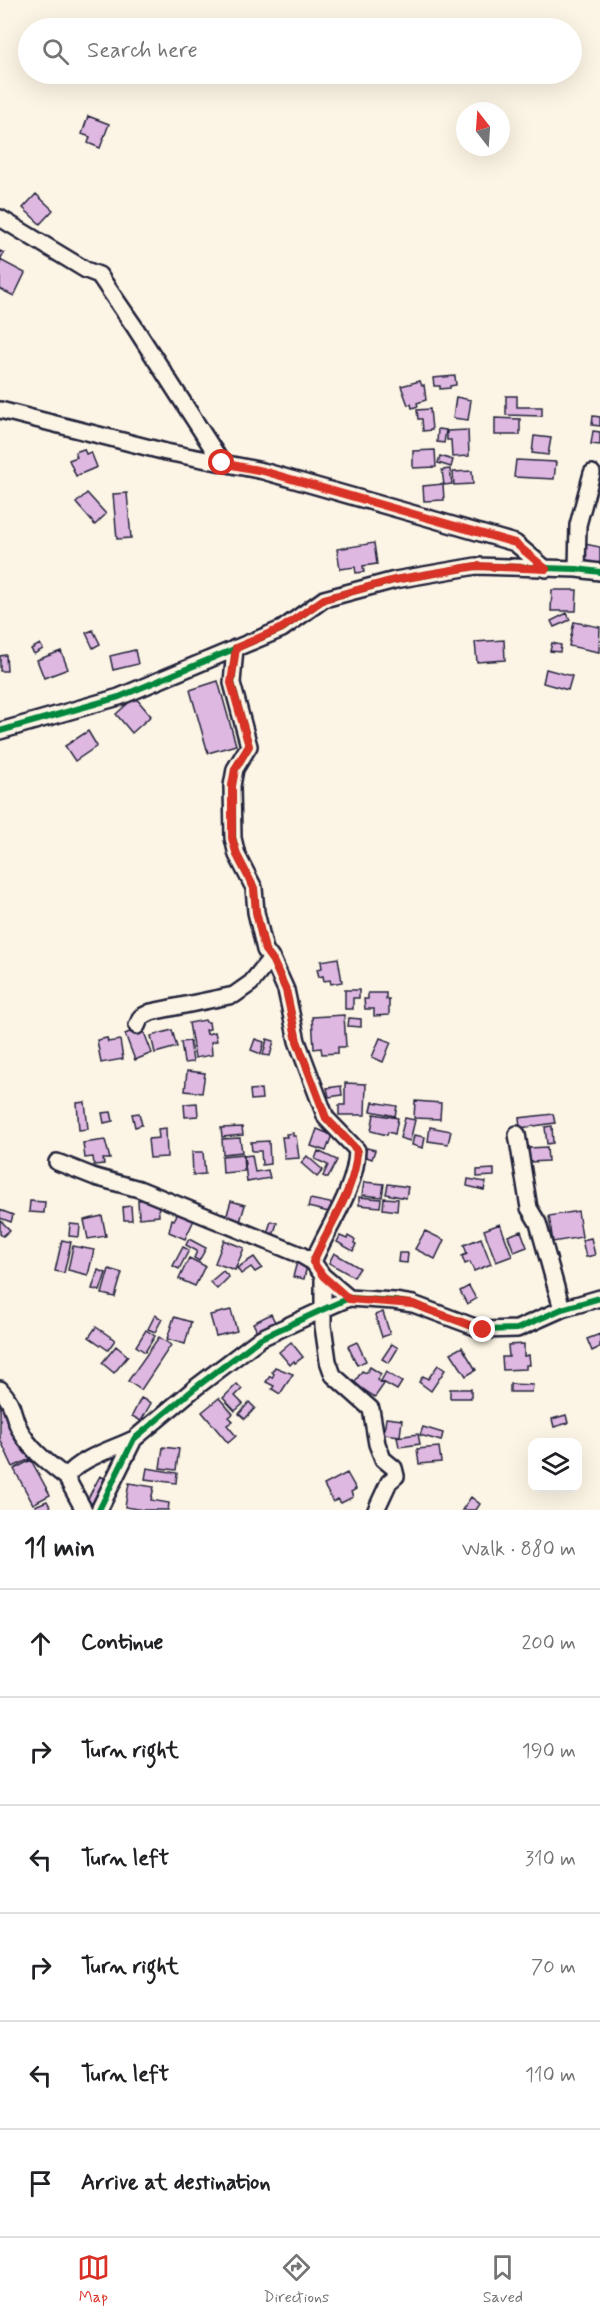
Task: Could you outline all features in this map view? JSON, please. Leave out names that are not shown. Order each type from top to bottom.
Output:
[{"type":"street","points":[[0,218],[77,265],[99,275],[135,326],[222,463]]},
{"type":"street","points":[[0,410],[166,452],[263,471],[515,543],[546,569]]},
{"type":"street","points":[[577,569],[578,525],[592,473]]},
{"type":"street","points":[[0,731],[119,697],[282,628],[324,599],[394,580],[476,566],[577,569],[600,572]]},
{"type":"street","points":[[236,648],[231,683],[249,746],[235,769],[232,786],[232,838],[237,855],[254,888],[256,912],[265,950],[286,990],[297,1041],[326,1118],[357,1150],[357,1161],[343,1200],[313,1262]]},
{"type":"street","points":[[137,1026],[141,1017],[151,1012],[234,995],[250,983],[271,958]]},
{"type":"street","points":[[517,1134],[529,1208],[538,1223],[562,1309]]},
{"type":"street","points":[[57,1162],[95,1177],[139,1189],[301,1255],[313,1262],[323,1276],[349,1299]]},
{"type":"street","points":[[323,1276],[323,1326],[328,1361],[333,1375],[371,1409],[377,1444],[383,1459],[394,1468],[396,1476],[389,1482],[376,1510]]},
{"type":"street","points":[[66,1477],[70,1470],[135,1439],[195,1388],[261,1338],[349,1299],[413,1304],[483,1330],[517,1329],[562,1309],[600,1298]]},
{"type":"street","points":[[0,1389],[9,1398],[18,1427],[34,1450],[66,1477],[84,1510]]},
{"type":"street","points":[[99,1510],[135,1439]]},
{"type":"building","points":[[88,116],[109,124],[100,148],[88,143],[90,137],[82,134]]},
{"type":"building","points":[[36,194],[53,210],[40,224],[23,208]]},
{"type":"building","points":[[0,260],[25,273],[14,296],[0,289]]},
{"type":"building","points":[[455,376],[456,385],[450,388],[440,389],[440,386],[434,386],[433,378]]},
{"type":"building","points":[[420,381],[422,386],[424,385],[426,400],[417,403],[418,406],[412,408],[411,404],[408,405],[401,386]]},
{"type":"building","points":[[506,396],[517,396],[517,407],[542,407],[542,416],[506,415]]},
{"type":"building","points":[[456,397],[471,400],[468,420],[453,418]]},
{"type":"building","points":[[430,409],[432,430],[423,431],[422,419],[418,419],[417,410]]},
{"type":"building","points":[[593,416],[600,417],[600,426],[592,425]]},
{"type":"building","points":[[495,418],[520,419],[520,435],[495,435]]},
{"type":"building","points":[[438,429],[446,430],[444,443],[437,442]]},
{"type":"building","points":[[468,430],[469,456],[452,457],[451,440],[447,440],[447,431]]},
{"type":"building","points":[[593,431],[600,432],[600,445],[591,444]]},
{"type":"building","points":[[534,436],[551,438],[548,455],[532,453]]},
{"type":"building","points":[[84,449],[86,454],[91,452],[97,467],[76,476],[69,460],[77,457],[75,452]]},
{"type":"building","points":[[435,450],[436,467],[413,468],[413,451]]},
{"type":"building","points":[[440,456],[453,460],[451,467],[438,463]]},
{"type":"building","points":[[516,460],[556,462],[554,479],[514,477]]},
{"type":"building","points":[[450,469],[452,484],[444,485],[442,470]]},
{"type":"building","points":[[472,471],[473,484],[454,485],[453,472]]},
{"type":"building","points":[[443,484],[444,500],[424,501],[423,486]]},
{"type":"building","points":[[87,493],[106,514],[95,525],[76,503]]},
{"type":"building","points":[[127,493],[131,538],[117,539],[113,494]]},
{"type":"building","points":[[374,543],[377,564],[363,566],[364,572],[356,573],[355,567],[340,569],[337,549]]},
{"type":"building","points":[[585,544],[600,547],[600,564],[582,560]]},
{"type":"building","points":[[552,590],[577,590],[576,611],[551,611]]},
{"type":"building","points":[[567,613],[570,620],[554,627],[551,621]]},
{"type":"building","points":[[574,622],[600,627],[599,652],[569,646]]},
{"type":"building","points":[[93,630],[100,644],[93,648],[86,633]]},
{"type":"building","points":[[504,640],[505,660],[477,662],[475,642]]},
{"type":"building","points":[[552,643],[561,645],[560,652],[550,651]]},
{"type":"building","points":[[40,644],[43,649],[34,654],[31,649]]},
{"type":"building","points":[[135,650],[138,664],[113,670],[110,656]]},
{"type":"building","points":[[61,651],[68,669],[44,678],[37,660]]},
{"type":"building","points":[[6,655],[7,671],[0,671],[0,656]]},
{"type":"building","points":[[546,669],[572,676],[568,690],[543,683]]},
{"type":"building","points":[[218,681],[236,745],[208,753],[190,690]]},
{"type":"building","points":[[135,697],[151,716],[132,733],[116,714]]},
{"type":"building","points":[[88,731],[97,746],[75,761],[65,746]]},
{"type":"building","points":[[338,958],[342,982],[331,984],[330,980],[324,981],[323,976],[319,977],[317,969],[322,968],[321,961]]},
{"type":"building","points":[[345,990],[359,990],[359,998],[353,998],[353,1009],[345,1009]]},
{"type":"building","points":[[368,993],[386,993],[386,999],[389,999],[389,1015],[374,1016],[374,1009],[365,1009],[364,999],[368,999]]},
{"type":"building","points":[[344,1015],[346,1047],[338,1047],[338,1053],[322,1054],[321,1048],[314,1049],[312,1017]]},
{"type":"building","points":[[349,1018],[361,1019],[361,1027],[348,1026]]},
{"type":"building","points":[[205,1020],[209,1022],[210,1029],[206,1030],[207,1034],[215,1032],[217,1041],[211,1042],[212,1055],[195,1058],[189,1023]]},
{"type":"building","points":[[142,1027],[152,1053],[135,1060],[125,1034]]},
{"type":"building","points":[[172,1030],[177,1047],[155,1053],[151,1036]]},
{"type":"building","points":[[107,1038],[108,1042],[120,1040],[123,1059],[101,1063],[97,1040]]},
{"type":"building","points":[[380,1038],[391,1042],[383,1062],[372,1057]]},
{"type":"building","points":[[255,1039],[264,1042],[261,1054],[251,1050]]},
{"type":"building","points":[[267,1039],[274,1041],[270,1056],[263,1055]]},
{"type":"building","points":[[190,1041],[193,1062],[184,1063],[181,1042]]},
{"type":"building","points":[[187,1071],[205,1073],[202,1093],[185,1091]]},
{"type":"building","points":[[345,1083],[366,1084],[365,1115],[339,1115],[339,1105],[345,1105]]},
{"type":"building","points":[[341,1086],[342,1095],[329,1097],[327,1088]]},
{"type":"building","points":[[261,1089],[262,1099],[251,1100],[250,1090]]},
{"type":"building","points":[[415,1101],[441,1103],[440,1119],[414,1118]]},
{"type":"building","points":[[85,1102],[88,1129],[79,1130],[77,1103]]},
{"type":"building","points":[[373,1102],[397,1106],[395,1116],[371,1111]]},
{"type":"building","points":[[197,1103],[198,1116],[185,1117],[184,1104]]},
{"type":"building","points":[[111,1112],[113,1121],[104,1123],[102,1113]]},
{"type":"building","points":[[139,1113],[142,1125],[135,1127],[132,1114]]},
{"type":"building","points":[[374,1114],[398,1118],[395,1134],[388,1132],[387,1135],[371,1131]]},
{"type":"building","points":[[553,1114],[555,1123],[520,1128],[519,1118]]},
{"type":"building","points":[[405,1118],[415,1120],[410,1141],[400,1138]]},
{"type":"building","points":[[552,1126],[553,1143],[547,1144],[545,1127]]},
{"type":"building","points":[[242,1127],[243,1135],[222,1137],[221,1128]]},
{"type":"building","points":[[430,1127],[451,1131],[448,1144],[428,1141]]},
{"type":"building","points":[[166,1128],[167,1157],[150,1158],[148,1139],[159,1138],[158,1129]]},
{"type":"building","points":[[317,1129],[332,1135],[326,1151],[311,1146]]},
{"type":"building","points":[[293,1133],[293,1136],[296,1136],[299,1158],[285,1159],[282,1137]]},
{"type":"building","points":[[414,1135],[425,1137],[423,1148],[412,1145]]},
{"type":"building","points":[[240,1138],[242,1152],[223,1154],[222,1139]]},
{"type":"building","points":[[105,1140],[110,1159],[103,1159],[104,1164],[94,1165],[93,1157],[85,1158],[83,1143]]},
{"type":"building","points":[[269,1141],[270,1164],[262,1165],[261,1151],[252,1151],[251,1142]]},
{"type":"building","points":[[547,1147],[548,1161],[530,1162],[529,1148]]},
{"type":"building","points":[[367,1148],[375,1150],[372,1159],[364,1156]]},
{"type":"building","points":[[318,1151],[337,1160],[328,1178],[323,1176],[328,1165],[315,1159]]},
{"type":"building","points":[[192,1152],[203,1152],[205,1174],[193,1175]]},
{"type":"building","points":[[243,1154],[244,1171],[223,1173],[222,1156]]},
{"type":"building","points":[[252,1155],[255,1172],[268,1170],[270,1178],[247,1182],[244,1156]]},
{"type":"building","points":[[307,1156],[323,1170],[317,1177],[301,1163]]},
{"type":"building","points":[[494,1169],[494,1176],[477,1177],[477,1170]]},
{"type":"building","points":[[468,1179],[486,1182],[484,1190],[467,1186]]},
{"type":"building","points":[[364,1182],[384,1184],[382,1197],[362,1195]]},
{"type":"building","points":[[388,1184],[408,1187],[406,1198],[386,1194]]},
{"type":"building","points":[[359,1197],[381,1199],[380,1207],[359,1205]]},
{"type":"building","points":[[384,1198],[398,1199],[397,1211],[383,1209]]},
{"type":"building","points":[[158,1199],[159,1216],[139,1218],[138,1200]]},
{"type":"building","points":[[310,1199],[335,1204],[333,1213],[308,1207]]},
{"type":"building","points":[[30,1201],[45,1202],[44,1213],[29,1212]]},
{"type":"building","points":[[231,1201],[245,1205],[239,1225],[225,1221]]},
{"type":"building","points":[[131,1206],[132,1220],[124,1220],[123,1207]]},
{"type":"building","points":[[0,1210],[13,1215],[11,1222],[0,1218]]},
{"type":"building","points":[[578,1211],[582,1237],[553,1242],[549,1216]]},
{"type":"building","points":[[178,1213],[194,1220],[185,1239],[169,1232],[172,1219],[174,1220]]},
{"type":"building","points":[[102,1216],[106,1236],[88,1239],[84,1220]]},
{"type":"building","points":[[0,1220],[10,1230],[3,1236],[0,1234]]},
{"type":"building","points":[[271,1221],[277,1223],[272,1239],[266,1237]]},
{"type":"building","points":[[70,1224],[80,1225],[79,1237],[69,1236]]},
{"type":"building","points":[[500,1224],[512,1256],[496,1262],[484,1230]]},
{"type":"building","points":[[425,1231],[444,1240],[435,1259],[415,1249]]},
{"type":"building","points":[[521,1231],[527,1247],[514,1252],[508,1236]]},
{"type":"building","points":[[340,1236],[347,1239],[348,1236],[355,1240],[353,1251],[337,1242]]},
{"type":"building","points":[[481,1238],[491,1264],[474,1271],[470,1262],[465,1264],[462,1256],[467,1254],[464,1245]]},
{"type":"building","points":[[591,1238],[595,1255],[586,1257],[582,1240]]},
{"type":"building","points":[[189,1239],[206,1248],[199,1261],[194,1258],[197,1251],[186,1245]]},
{"type":"building","points":[[62,1240],[71,1242],[64,1273],[55,1271]]},
{"type":"building","points":[[224,1240],[244,1248],[235,1270],[215,1263]]},
{"type":"building","points":[[73,1246],[94,1250],[88,1275],[68,1270]]},
{"type":"building","points":[[183,1247],[189,1250],[179,1269],[173,1266]]},
{"type":"building","points":[[334,1253],[360,1268],[354,1277],[329,1263]]},
{"type":"building","points":[[399,1253],[408,1253],[407,1263],[398,1262]]},
{"type":"building","points":[[254,1257],[262,1268],[255,1272],[251,1267],[241,1274],[237,1268]]},
{"type":"building","points":[[189,1258],[205,1266],[195,1286],[179,1279]]},
{"type":"building","points":[[298,1258],[308,1261],[304,1279],[293,1277]]},
{"type":"building","points":[[109,1269],[122,1273],[115,1297],[102,1294]]},
{"type":"building","points":[[98,1270],[106,1273],[100,1291],[92,1289]]},
{"type":"building","points":[[223,1271],[229,1277],[217,1289],[210,1282]]},
{"type":"building","points":[[469,1286],[476,1299],[467,1304],[460,1291]]},
{"type":"building","points":[[231,1310],[237,1331],[216,1336],[210,1315]]},
{"type":"building","points":[[383,1312],[390,1334],[382,1337],[375,1315]]},
{"type":"building","points":[[271,1314],[276,1324],[258,1333],[253,1323]]},
{"type":"building","points":[[155,1315],[162,1319],[155,1332],[148,1329]]},
{"type":"building","points":[[174,1317],[191,1322],[185,1344],[167,1339]]},
{"type":"building","points":[[96,1327],[115,1340],[108,1350],[89,1337]]},
{"type":"building","points":[[146,1330],[155,1336],[145,1352],[136,1346]]},
{"type":"building","points":[[600,1334],[600,1347],[592,1351],[587,1339]]},
{"type":"building","points":[[159,1337],[171,1345],[141,1390],[128,1381]]},
{"type":"building","points":[[291,1342],[303,1357],[290,1365],[279,1352]]},
{"type":"building","points":[[357,1342],[366,1361],[357,1365],[348,1346]]},
{"type":"building","points":[[392,1344],[398,1348],[389,1363],[382,1359]]},
{"type":"building","points":[[524,1344],[524,1356],[529,1355],[530,1365],[526,1365],[526,1369],[503,1370],[502,1357],[509,1357],[508,1345]]},
{"type":"building","points":[[116,1346],[128,1356],[114,1373],[102,1363]]},
{"type":"building","points":[[462,1347],[476,1370],[466,1376],[451,1353]]},
{"type":"building","points":[[438,1365],[445,1370],[431,1391],[419,1382],[423,1376],[428,1379]]},
{"type":"building","points":[[275,1367],[293,1374],[280,1394],[272,1389],[274,1386],[266,1382],[270,1376],[272,1378]]},
{"type":"building","points":[[370,1367],[381,1374],[377,1380],[384,1384],[375,1397],[354,1383],[362,1371],[366,1373]]},
{"type":"building","points":[[386,1372],[402,1382],[397,1390],[381,1381]]},
{"type":"building","points":[[237,1384],[242,1389],[235,1396],[243,1404],[235,1411],[223,1398]]},
{"type":"building","points":[[510,1384],[533,1385],[532,1392],[510,1392]]},
{"type":"building","points":[[450,1389],[471,1389],[471,1398],[450,1398]]},
{"type":"building","points":[[0,1398],[30,1459],[13,1467],[0,1439]]},
{"type":"building","points":[[141,1398],[151,1403],[141,1421],[132,1416]]},
{"type":"building","points":[[219,1398],[233,1414],[229,1417],[233,1421],[227,1425],[236,1436],[228,1443],[202,1412]]},
{"type":"building","points":[[249,1402],[255,1408],[245,1419],[239,1414]]},
{"type":"building","points":[[566,1415],[568,1423],[554,1427],[552,1419]]},
{"type":"building","points":[[386,1418],[402,1420],[400,1436],[384,1434]]},
{"type":"building","points":[[423,1427],[443,1433],[441,1441],[420,1435]]},
{"type":"building","points":[[418,1434],[420,1444],[399,1447],[397,1437]]},
{"type":"building","points":[[163,1447],[179,1449],[176,1470],[160,1468]]},
{"type":"building","points":[[439,1447],[441,1462],[419,1464],[417,1449]]},
{"type":"building","points":[[31,1460],[50,1495],[33,1504],[14,1469]]},
{"type":"building","points":[[147,1468],[177,1473],[176,1483],[145,1479]]},
{"type":"building","points":[[347,1473],[356,1489],[351,1492],[353,1497],[341,1503],[338,1499],[333,1502],[324,1485]]},
{"type":"building","points":[[100,1476],[109,1480],[95,1509],[85,1504]]},
{"type":"building","points":[[129,1483],[154,1487],[151,1500],[169,1503],[168,1510],[125,1507]]},
{"type":"building","points":[[471,1497],[480,1504],[476,1510],[462,1510]]},
{"type":"building","points":[[47,1501],[52,1510],[37,1510],[35,1506]]},
{"type":"cycle path","points":[[0,731],[119,697],[282,629],[324,599],[395,580],[476,566],[577,569],[600,572]]},
{"type":"cycle path","points":[[235,648],[232,683],[249,746],[235,769],[232,786],[233,838],[237,855],[254,888],[256,912],[265,950],[273,961],[286,990],[297,1041],[326,1118],[357,1150],[347,1194],[313,1262]]},
{"type":"cycle path","points":[[99,1510],[134,1439],[195,1388],[261,1338],[349,1298],[413,1304],[483,1330],[517,1329],[562,1309],[600,1298]]},
{"type":"route","points":[[222,463],[263,471],[515,543],[546,569],[476,566],[394,580],[324,599],[282,628],[236,648],[232,668],[231,683],[249,746],[235,769],[231,808],[232,838],[237,855],[254,888],[256,912],[265,950],[273,961],[286,990],[297,1041],[326,1118],[357,1150],[357,1161],[352,1179],[313,1262],[323,1276],[349,1299],[413,1304],[483,1330]]}]
